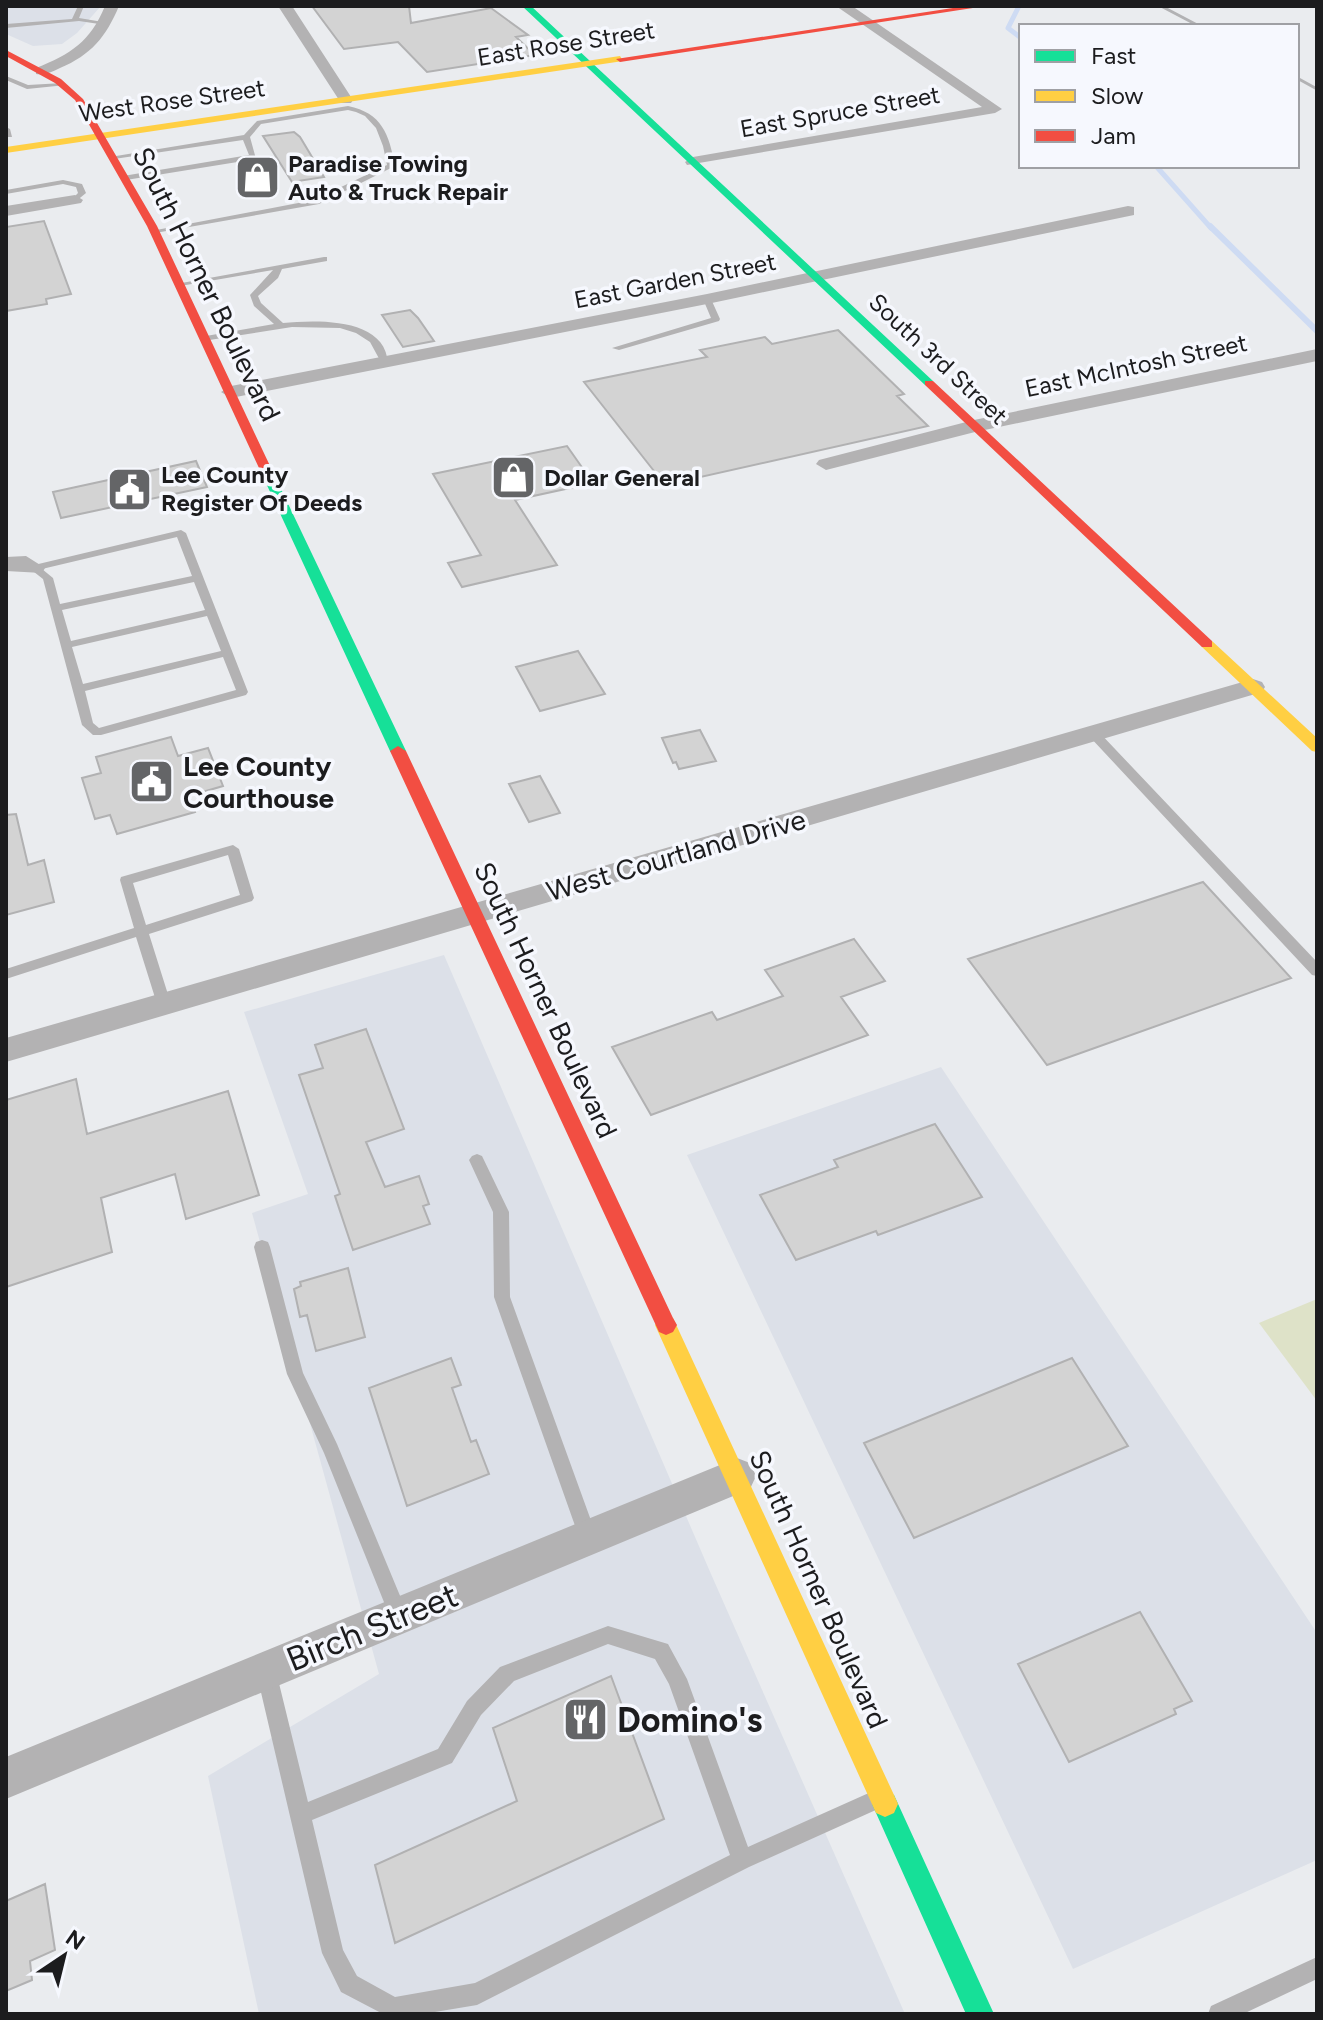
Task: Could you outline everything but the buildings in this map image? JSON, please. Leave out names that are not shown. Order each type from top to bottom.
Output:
[{"type":"street","points":[[41,71],[89,48],[100,38],[112,6]]},
{"type":"street","points":[[285,6],[347,104]]},
{"type":"street","name":"South 3rd Street","points":[[526,6],[1317,747]]},
{"type":"street","points":[[843,6],[868,23]]},
{"type":"street","name":"East Rose Street","points":[[347,104],[982,6]]},
{"type":"street","name":"East Spruce Street","points":[[693,162],[995,109],[868,23]]},
{"type":"street","name":"South Horner Boulevard","points":[[6,53],[41,71],[79,99],[155,231],[737,1476],[980,2014]]},
{"type":"street","name":"West Rose Street","points":[[6,150],[347,104]]},
{"type":"street","points":[[6,211],[75,200]]},
{"type":"street","name":"East Garden Street","points":[[231,392],[707,299],[1128,211]]},
{"type":"street","name":"East McIntosh Street","points":[[826,464],[974,426],[1317,355]]},
{"type":"street","points":[[6,564],[26,563],[34,568]]},
{"type":"street","name":"West Courtland Drive","points":[[6,1050],[1253,687]]},
{"type":"street","name":"Birch Street","points":[[6,1778],[737,1476]]},
{"type":"lane","points":[[77,20],[81,6]]},
{"type":"lane","points":[[8,27],[77,20],[106,23]]},
{"type":"lane","points":[[6,78],[27,87],[63,85]]},
{"type":"lane","points":[[114,157],[246,137],[259,122],[347,104],[361,109],[375,120],[387,140],[391,166],[316,202],[155,231]]},
{"type":"lane","points":[[6,129],[9,135],[6,135]]},
{"type":"lane","points":[[126,178],[253,157],[246,137]]},
{"type":"lane","points":[[6,192],[63,182],[79,186],[82,193],[75,200]]},
{"type":"lane","points":[[180,284],[324,259]]},
{"type":"lane","points":[[279,267],[275,276],[254,295],[257,304],[280,325]]},
{"type":"lane","points":[[616,348],[716,319],[707,299]]},
{"type":"lane","points":[[206,339],[300,323],[356,330],[372,338],[385,362]]},
{"type":"lane","points":[[181,533],[242,692],[97,732],[88,725],[48,578],[34,568],[181,533]]},
{"type":"lane","points":[[56,608],[197,578]]},
{"type":"lane","points":[[66,645],[211,612]]},
{"type":"lane","points":[[78,689],[226,653]]},
{"type":"lane","points":[[1093,733],[1317,971]]},
{"type":"lane","points":[[6,974],[141,931],[247,898],[233,849],[126,880],[141,931],[164,1004]]},
{"type":"lane","points":[[477,1160],[501,1212],[502,1297],[588,1537]]},
{"type":"lane","points":[[262,1247],[295,1374],[331,1450],[399,1615]]},
{"type":"lane","points":[[301,1815],[445,1756],[474,1708],[507,1674],[608,1635],[661,1651],[677,1679],[742,1860]]},
{"type":"lane","points":[[265,1671],[333,1953],[349,1984],[394,2008],[477,1994],[742,1860],[882,1797]]},
{"type":"lane","points":[[1219,2014],[1317,1968]]},
{"type":"shaded area","points":[[6,6],[101,6],[77,33],[62,44],[33,46],[6,34]]},
{"type":"shaded area","points":[[444,955],[905,2014],[259,2014],[208,1776],[379,1674],[252,1213],[308,1194],[244,1012]]},
{"type":"shaded area","points":[[941,1067],[1317,1633],[1317,1860],[1073,1969],[687,1155]]},
{"type":"green space","points":[[1317,1299],[1317,1401],[1259,1323]]},
{"type":"waterway","points":[[1018,8],[1008,28],[1019,36]]},
{"type":"waterway","points":[[1158,168],[1211,228]]},
{"type":"waterway","points":[[1210,226],[1317,331]]},
{"type":"railway","points":[[1161,6],[1195,24]]},
{"type":"railway","points":[[1299,79],[1317,89]]},
{"type":"traffic: fast","points":[[526,6],[929,383]]},
{"type":"traffic: fast","points":[[265,468],[398,751]]},
{"type":"traffic: fast","points":[[885,1804],[980,2014]]},
{"type":"traffic: slow","points":[[6,150],[620,59]]},
{"type":"traffic: slow","points":[[1207,644],[1317,747]]},
{"type":"traffic: slow","points":[[666,1325],[885,1804]]},
{"type":"traffic: jam","points":[[620,59],[982,6]]},
{"type":"traffic: jam","points":[[6,53],[58,81],[79,99],[152,226],[265,468]]},
{"type":"traffic: jam","points":[[929,383],[1207,644]]},
{"type":"traffic: jam","points":[[398,751],[666,1325]]},
{"type":"place","name":"Paradise Towing Auto & Truck Repair","points":[[257,178]]},
{"type":"place","name":"Dollar General","points":[[513,478]]},
{"type":"place","name":"Lee County Register Of Deeds","points":[[130,489]]},
{"type":"place","name":"Lee County Courthouse","points":[[152,782]]},
{"type":"place","name":"Domino's","points":[[586,1720]]}]
